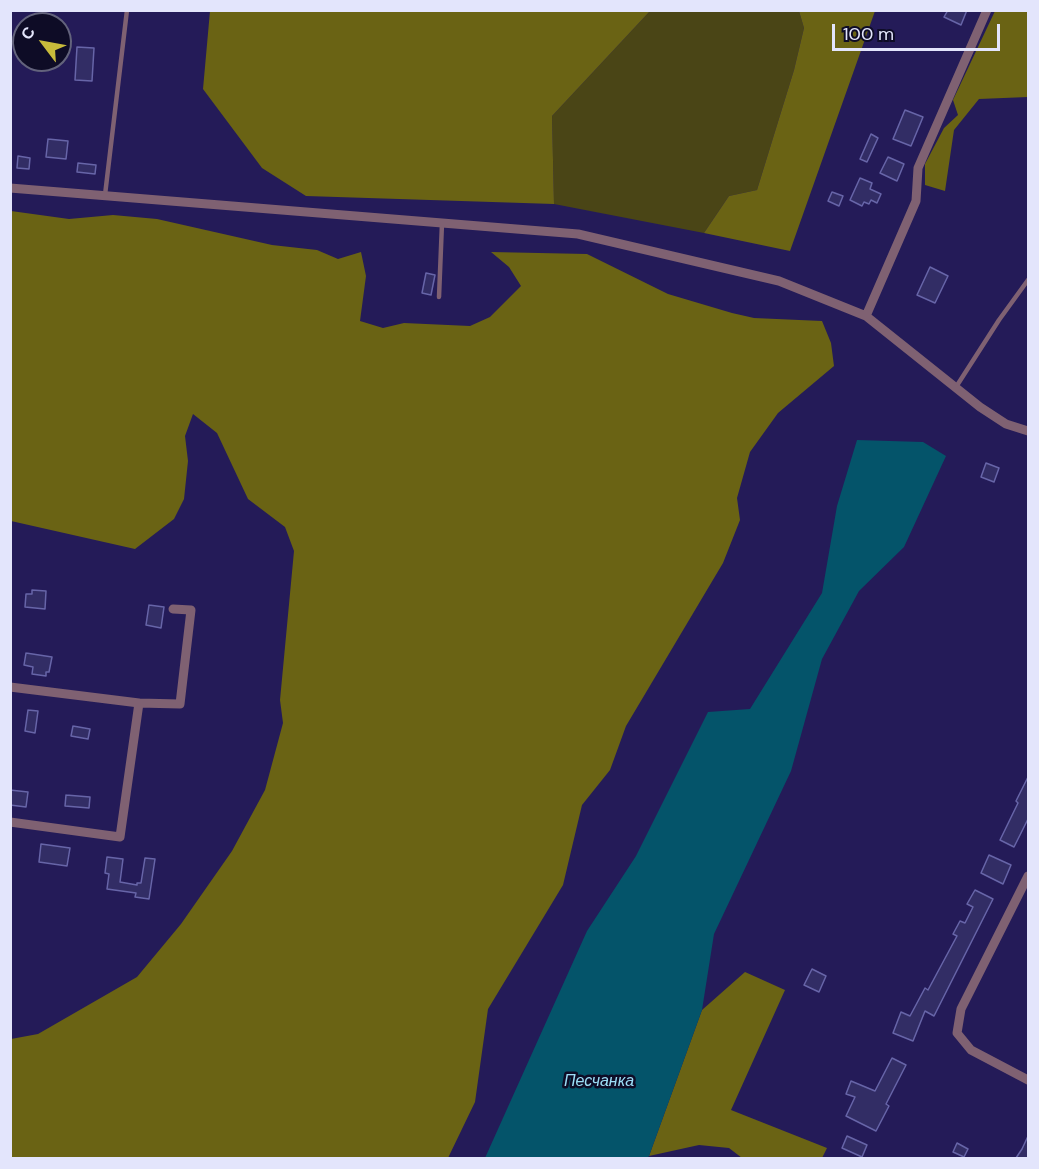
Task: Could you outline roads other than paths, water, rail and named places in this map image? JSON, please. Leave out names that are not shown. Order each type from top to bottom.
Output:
[{"type":"street","points":[[866,316],[916,201],[918,168],[987,10]]},
{"type":"street","points":[[10,188],[578,234],[779,281],[866,316],[1006,424],[1029,432]]},
{"type":"street","points":[[10,687],[139,703],[180,704],[191,610],[173,609]]},
{"type":"street","points":[[10,822],[120,837],[139,703]]},
{"type":"street","points":[[1029,876],[961,1009],[957,1033],[971,1050],[1029,1080]]},
{"type":"lane","points":[[105,196],[127,10]]},
{"type":"lane","points":[[439,297],[442,223]]},
{"type":"lane","points":[[956,387],[999,320],[1029,280]]},
{"type":"water","name":"Песчанка","points":[[857,440],[923,442],[946,456],[904,547],[859,591],[822,659],[791,771],[714,934],[702,1010],[649,1156],[647,1158],[485,1158],[587,931],[636,856],[708,712],[750,709],[822,593],[837,506]]}]
